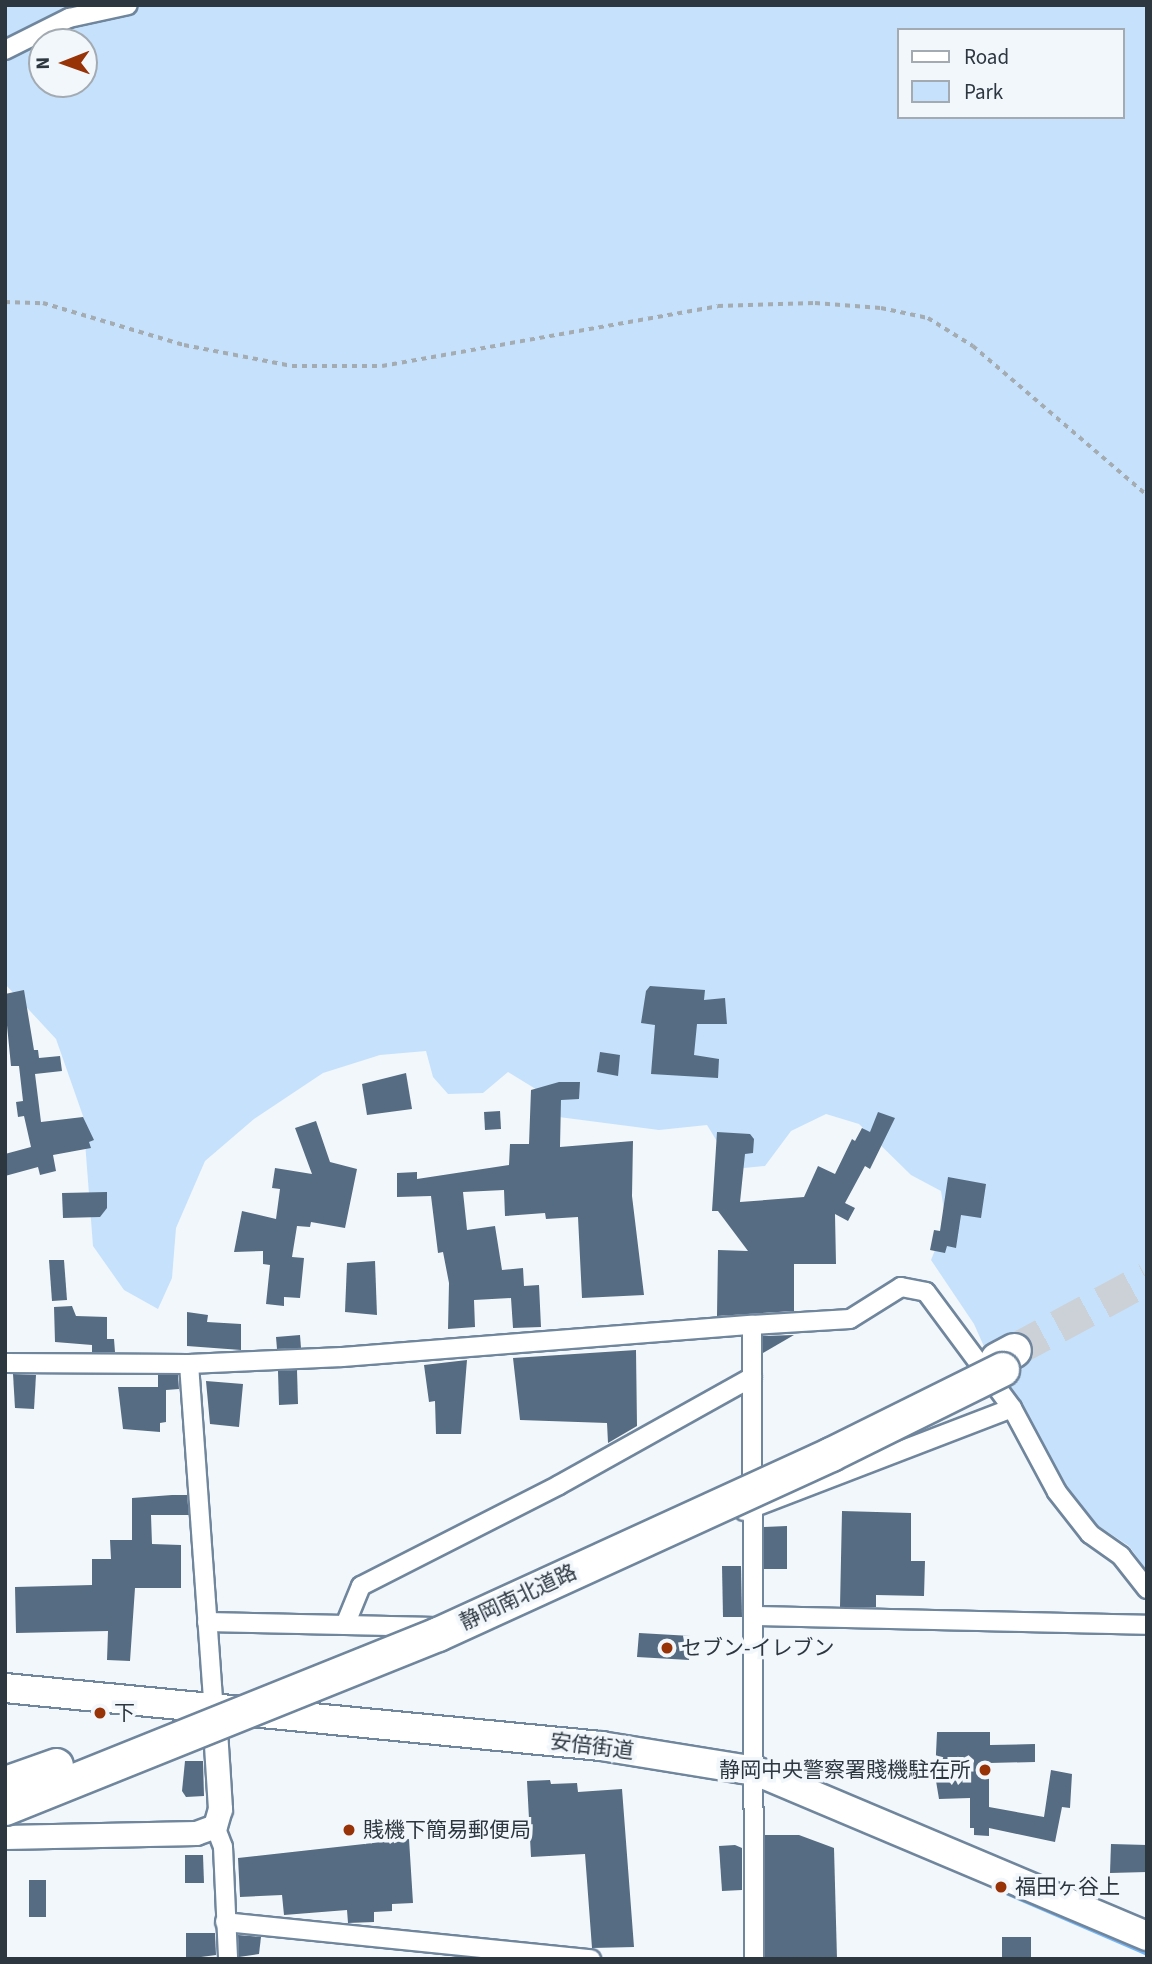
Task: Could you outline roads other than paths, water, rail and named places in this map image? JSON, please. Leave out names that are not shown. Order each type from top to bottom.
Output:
[{"type":"highway","name":"静岡南北道路","points":[[5,1783],[272,1688],[434,1623],[1008,1360],[831,1454],[438,1634],[5,1808]]},
{"type":"main road","name":"安倍街道","points":[[5,1688],[601,1746],[756,1771],[1147,1936]]},
{"type":"street","points":[[5,50],[69,18],[128,5]]},
{"type":"street","points":[[5,1363],[189,1364],[342,1357],[752,1325],[850,1320],[901,1287],[926,1292],[1012,1408],[1057,1492],[1090,1534],[1121,1556],[1147,1589]]},
{"type":"street","points":[[752,1325],[756,1771],[754,1959]]},
{"type":"street","points":[[189,1364],[220,1809],[215,1826],[223,1847],[228,1959]]},
{"type":"street","points":[[345,1625],[360,1586],[559,1485],[752,1377]]},
{"type":"street","points":[[207,1622],[465,1628],[483,1624],[754,1507],[1012,1408]]},
{"type":"street","points":[[755,1616],[1147,1625]]},
{"type":"street","points":[[5,1837],[196,1833],[215,1826]]},
{"type":"street","points":[[225,1922],[591,1959]]},
{"type":"waterway","points":[[1001,1890],[1147,1953]]},
{"type":"tunnel","points":[[1014,1350],[1147,1278]]},
{"type":"place","name":"セブン-イレブン","points":[[667,1648]]},
{"type":"place","name":"下","points":[[100,1713]]},
{"type":"place","name":"静岡中央警察署賤機駐在所","points":[[985,1770]]},
{"type":"place","name":"賎機下簡易郵便局","points":[[349,1830]]},
{"type":"place","name":"福田ヶ谷上","points":[[1001,1887]]}]
